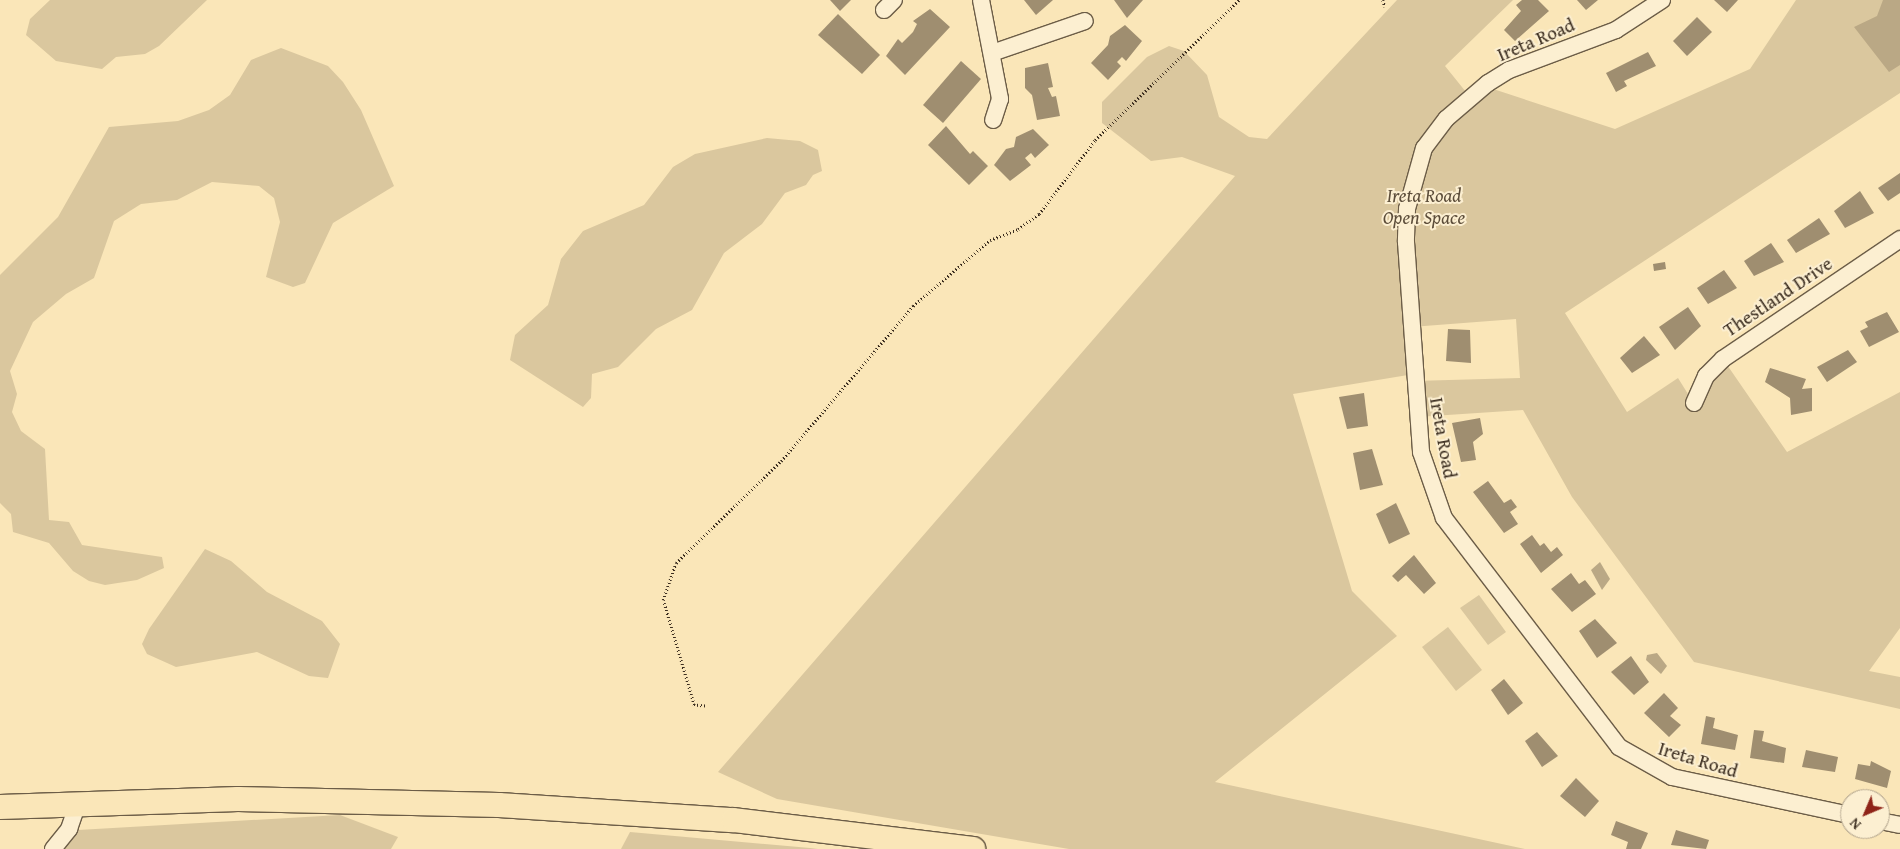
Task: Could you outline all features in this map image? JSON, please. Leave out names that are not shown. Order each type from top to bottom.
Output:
[{"type":"highway","points":[[0,807],[78,803],[346,799],[499,805],[734,820],[973,849]]},
{"type":"street","points":[[980,0],[1000,99],[993,120]]},
{"type":"street","name":"Ireta Road","points":[[1662,0],[1616,30],[1509,70],[1488,83],[1446,119],[1424,148],[1407,209],[1406,242],[1421,452],[1444,518],[1619,747],[1633,759],[1672,777],[1840,813]]},
{"type":"street","points":[[992,53],[1085,21]]},
{"type":"street","name":"Thestland Drive","points":[[1694,403],[1706,376],[1723,359],[1900,239]]},
{"type":"street","points":[[53,849],[69,829],[78,803]]},
{"type":"path","points":[[705,706],[694,705],[663,600],[676,564],[781,461],[913,306],[990,240],[1018,229],[1039,214],[1095,140],[1239,0]]},
{"type":"path","points":[[1383,0],[1385,7]]},
{"type":"green space","points":[[50,0],[207,0],[159,46],[145,54],[116,57],[102,69],[56,61],[26,35],[30,19]]},
{"type":"green space","name":"Ireta Road Open Space","points":[[1397,0],[1513,0],[1445,66],[1470,97],[1484,86],[1615,129],[1750,69],[1796,0],[1900,0],[1900,93],[1565,313],[1627,412],[1678,378],[1693,402],[1723,359],[1787,452],[1900,392],[1900,628],[1869,671],[1900,677],[1900,709],[1694,662],[1572,497],[1523,410],[1417,417],[1414,381],[1520,378],[1516,319],[1411,327],[1414,374],[1293,394],[1352,591],[1397,636],[1215,782],[1525,849],[1069,849],[777,799],[718,772],[1235,176],[1182,157],[1151,161],[1102,123],[1102,102],[1147,57],[1169,46],[1184,51],[1207,75],[1219,117],[1249,137],[1267,139]]},
{"type":"green space","points":[[281,48],[328,66],[343,82],[361,110],[394,186],[333,223],[305,283],[293,287],[266,277],[280,222],[274,198],[259,186],[212,182],[177,200],[141,204],[114,221],[94,278],[66,294],[33,322],[10,371],[17,394],[12,412],[21,431],[45,449],[49,520],[69,522],[82,545],[162,557],[164,568],[137,580],[105,585],[89,581],[73,571],[49,543],[13,532],[11,514],[0,503],[0,275],[58,217],[109,127],[178,121],[209,110],[230,95],[251,60]]},
{"type":"green space","points":[[767,138],[800,141],[818,150],[822,171],[813,175],[806,185],[785,193],[762,224],[724,253],[692,310],[656,329],[618,367],[592,374],[591,398],[583,407],[510,360],[515,335],[548,305],[561,259],[583,231],[644,205],[673,167],[695,154]]},
{"type":"green space","points":[[205,549],[231,561],[267,592],[322,621],[340,644],[328,678],[309,676],[257,652],[176,667],[147,654],[142,644],[149,629]]},
{"type":"green space","points":[[1479,595],[1506,632],[1488,645],[1460,608]]},
{"type":"green space","points":[[1448,627],[1482,670],[1456,691],[1422,647]]},
{"type":"green space","points":[[340,815],[398,837],[391,849],[63,849],[78,830]]},
{"type":"green space","points":[[630,832],[810,848],[818,849],[621,849]]},
{"type":"shaded area","points":[[1883,0],[1900,0],[1900,65],[1889,72],[1854,27],[1877,16]]},
{"type":"shaded area","points":[[1600,562],[1610,579],[1602,590],[1591,570]]},
{"type":"shaded area","points":[[1657,653],[1667,666],[1661,674],[1646,660],[1647,655]]},
{"type":"building","points":[[830,0],[851,0],[840,11]]},
{"type":"building","points":[[1024,0],[1053,0],[1036,15]]},
{"type":"building","points":[[1114,0],[1143,0],[1127,18]]},
{"type":"building","points":[[1522,0],[1538,0],[1549,11],[1515,41],[1504,30],[1521,11],[1516,5]]},
{"type":"building","points":[[1577,0],[1598,0],[1586,10]]},
{"type":"building","points":[[1714,0],[1738,0],[1727,12]]},
{"type":"building","points":[[930,9],[950,27],[905,75],[886,56],[898,39],[902,43],[913,32],[917,24],[913,21]]},
{"type":"building","points":[[838,14],[880,55],[862,74],[818,35]]},
{"type":"building","points":[[1697,17],[1712,32],[1687,56],[1673,41]]},
{"type":"building","points":[[1125,25],[1142,41],[1126,61],[1122,57],[1117,62],[1121,66],[1108,80],[1091,63],[1108,45],[1110,36]]},
{"type":"building","points":[[1648,52],[1656,66],[1624,81],[1627,86],[1616,92],[1606,73]]},
{"type":"building","points":[[961,61],[981,79],[943,123],[923,105]]},
{"type":"building","points":[[1048,63],[1053,87],[1048,88],[1052,97],[1056,96],[1060,116],[1037,120],[1032,95],[1025,88],[1025,68]]},
{"type":"building","points":[[946,126],[970,154],[973,151],[988,166],[969,185],[928,145]]},
{"type":"building","points":[[1033,129],[1049,145],[1035,158],[1031,153],[1025,158],[1031,165],[1010,181],[994,165],[1006,149],[1014,147],[1016,137]]},
{"type":"building","points":[[1900,173],[1900,193],[1888,201],[1878,188]]},
{"type":"building","points":[[1860,191],[1874,213],[1845,228],[1834,211]]},
{"type":"building","points":[[1819,218],[1830,234],[1796,253],[1787,240]]},
{"type":"building","points":[[1771,243],[1784,262],[1754,276],[1744,261]]},
{"type":"building","points":[[1665,262],[1666,269],[1654,271],[1653,264]]},
{"type":"building","points":[[1724,270],[1737,288],[1708,304],[1697,288]]},
{"type":"building","points":[[1688,307],[1701,326],[1675,350],[1659,327]]},
{"type":"building","points":[[1887,312],[1899,332],[1869,347],[1860,331],[1868,327],[1865,322]]},
{"type":"building","points":[[1448,329],[1470,330],[1471,363],[1446,361]]},
{"type":"building","points":[[1644,336],[1660,355],[1632,373],[1620,358]]},
{"type":"building","points":[[1848,350],[1857,362],[1827,382],[1817,367]]},
{"type":"building","points":[[1770,368],[1806,379],[1802,389],[1812,388],[1812,411],[1791,415],[1790,398],[1765,382]]},
{"type":"building","points":[[1364,393],[1368,426],[1347,429],[1339,397]]},
{"type":"building","points":[[1480,418],[1483,434],[1473,442],[1476,460],[1461,462],[1452,423]]},
{"type":"building","points":[[1372,449],[1383,485],[1360,490],[1353,453]]},
{"type":"building","points":[[1488,481],[1504,503],[1511,499],[1517,507],[1510,512],[1518,524],[1504,533],[1473,492]]},
{"type":"building","points":[[1396,503],[1410,534],[1389,544],[1376,514]]},
{"type":"building","points":[[1532,535],[1540,546],[1544,543],[1551,552],[1557,547],[1563,555],[1541,573],[1520,544]]},
{"type":"building","points":[[1414,555],[1436,583],[1424,594],[1406,575],[1398,582],[1392,576]]},
{"type":"building","points":[[1571,573],[1579,584],[1585,580],[1596,594],[1572,612],[1551,589]]},
{"type":"building","points":[[1595,619],[1617,643],[1597,658],[1579,631]]},
{"type":"building","points":[[1631,656],[1649,682],[1634,695],[1611,672]]},
{"type":"building","points":[[1504,679],[1523,703],[1508,715],[1491,690]]},
{"type":"building","points":[[1664,693],[1678,708],[1670,716],[1681,725],[1669,737],[1644,713]]},
{"type":"building","points":[[1706,716],[1715,718],[1713,728],[1738,735],[1735,750],[1701,744]]},
{"type":"building","points":[[1754,730],[1764,731],[1762,741],[1786,748],[1784,763],[1750,758]]},
{"type":"building","points":[[1537,732],[1558,756],[1542,767],[1525,741]]},
{"type":"building","points":[[1806,750],[1838,757],[1835,772],[1802,767]]},
{"type":"building","points":[[1871,761],[1891,771],[1887,788],[1855,779],[1858,764],[1870,766]]},
{"type":"building","points":[[1576,778],[1599,801],[1585,817],[1560,796]]},
{"type":"building","points":[[1616,821],[1648,833],[1641,849],[1626,849],[1628,842],[1611,835]]},
{"type":"building","points":[[1676,830],[1709,840],[1706,849],[1671,845]]}]
